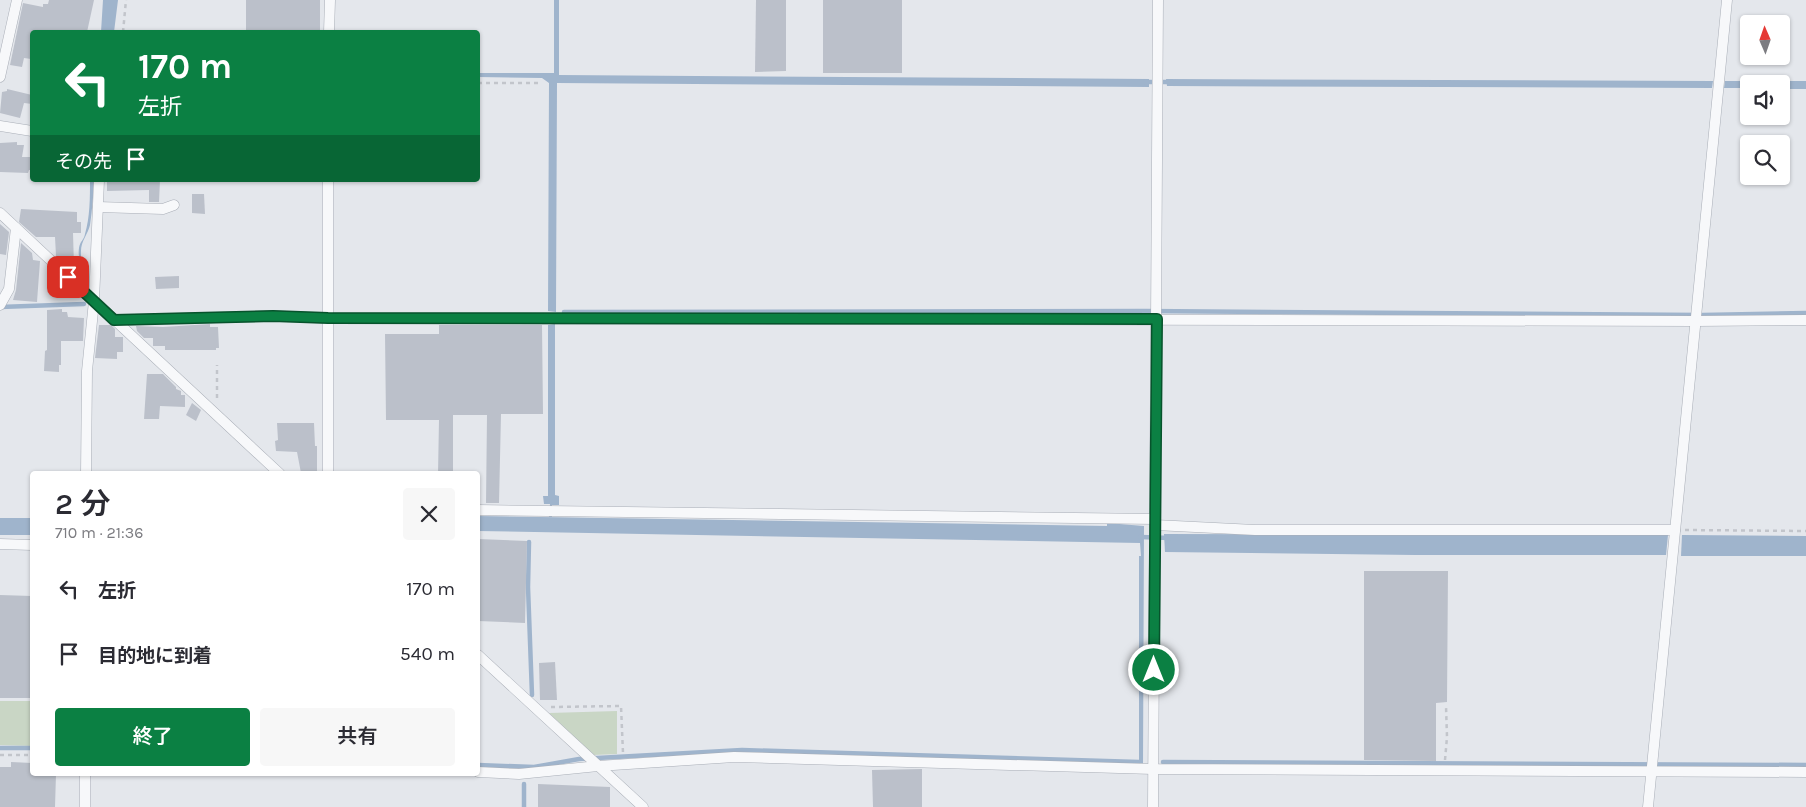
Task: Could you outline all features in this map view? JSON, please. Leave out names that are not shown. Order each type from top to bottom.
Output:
[{"type":"street","points":[[0,77],[16,0]]},
{"type":"street","points":[[329,30],[330,0]]},
{"type":"street","points":[[1153,807],[1158,0]]},
{"type":"street","points":[[1648,807],[1727,0]]},
{"type":"street","points":[[0,126],[30,131]]},
{"type":"street","points":[[86,471],[87,371],[94,301],[99,182]]},
{"type":"street","points":[[328,182],[328,471]]},
{"type":"street","points":[[98,208],[163,210],[174,204]]},
{"type":"street","points":[[0,213],[277,471]]},
{"type":"street","points":[[0,305],[9,289],[16,228]]},
{"type":"street","points":[[114,320],[273,316],[328,318],[1806,320]]},
{"type":"street","points":[[480,510],[1155,524],[1264,530],[1675,530]]},
{"type":"street","points":[[0,544],[30,545]]},
{"type":"street","points":[[480,657],[643,807]]},
{"type":"street","points":[[480,772],[519,774],[623,764],[734,757],[1153,769],[1806,772]]},
{"type":"street","points":[[85,776],[85,807]]},
{"type":"path","points":[[123,30],[126,0]]},
{"type":"path","points":[[480,84],[542,83]]},
{"type":"path","points":[[216,415],[217,365]]},
{"type":"path","points":[[1675,530],[1806,531]]},
{"type":"path","points":[[534,707],[621,706],[623,764]]},
{"type":"path","points":[[1444,770],[1447,737],[1446,706]]},
{"type":"path","points":[[0,755],[30,755]]},
{"type":"green space","points":[[0,701],[30,701],[30,746],[0,745]]},
{"type":"green space","points":[[617,711],[617,754],[593,755],[549,713]]},
{"type":"water","points":[[103,0],[118,0],[114,30],[101,30]]},
{"type":"water","points":[[554,0],[559,0],[559,75],[1149,79],[1149,87],[557,83],[556,312],[548,311],[549,83],[542,78],[480,77],[480,73],[554,73]]},
{"type":"water","points":[[1166,79],[1713,81],[1712,88],[1167,86]]},
{"type":"water","points":[[1725,81],[1740,81],[1740,88],[1724,88]]},
{"type":"water","points":[[1790,81],[1806,81],[1806,89],[1790,89]]},
{"type":"water","points":[[90,182],[94,182],[91,220],[81,251],[87,280],[87,285],[85,286],[79,253],[88,221]]},
{"type":"water","points":[[555,324],[555,495],[559,496],[559,505],[552,505],[552,517],[549,517],[550,504],[544,504],[543,496],[548,496],[548,325]]},
{"type":"water","points":[[480,516],[1107,526],[1107,523],[1144,526],[1143,764],[1139,762],[1140,543],[480,531]]},
{"type":"water","points":[[0,518],[30,518],[30,535],[0,535]]},
{"type":"water","points":[[1164,534],[1668,535],[1666,555],[1415,555],[1165,552]]},
{"type":"water","points":[[1682,535],[1806,536],[1806,556],[1681,556]]},
{"type":"building","points":[[49,0],[94,0],[87,30],[30,30],[30,59],[24,58],[22,67],[10,65],[23,3],[43,7],[43,4],[48,4]]},
{"type":"building","points":[[246,0],[320,0],[320,30],[246,30]]},
{"type":"building","points":[[756,0],[786,0],[786,71],[755,72]]},
{"type":"building","points":[[823,0],[902,0],[902,73],[823,73]]},
{"type":"building","points":[[7,89],[30,95],[30,104],[24,103],[20,118],[0,113],[2,92],[7,91]]},
{"type":"building","points":[[17,142],[17,145],[24,145],[22,157],[30,157],[30,170],[28,173],[0,172],[0,143]]},
{"type":"building","points":[[107,182],[160,182],[159,202],[149,202],[149,190],[107,191]]},
{"type":"building","points":[[192,194],[204,194],[205,214],[192,213]]},
{"type":"building","points":[[21,209],[77,212],[77,222],[81,222],[81,233],[73,233],[74,266],[66,265],[56,256],[55,237],[36,237],[19,222]]},
{"type":"building","points":[[0,224],[9,232],[6,255],[0,254]]},
{"type":"building","points":[[21,243],[32,253],[33,260],[40,261],[37,302],[13,300],[16,290]]},
{"type":"building","points":[[179,276],[179,288],[156,289],[155,277]]},
{"type":"building","points":[[62,309],[62,312],[67,312],[68,317],[84,318],[83,341],[61,341],[61,365],[59,365],[59,372],[44,371],[45,351],[47,350],[47,310]]},
{"type":"building","points":[[210,324],[210,327],[218,327],[219,348],[216,348],[216,350],[165,350],[165,346],[153,346],[153,338],[144,338],[137,331],[136,326],[163,327]]},
{"type":"building","points":[[99,325],[111,325],[115,329],[115,337],[123,337],[123,352],[117,352],[117,359],[95,358]]},
{"type":"building","points":[[439,325],[542,325],[543,414],[501,414],[499,503],[486,503],[487,415],[453,415],[453,471],[438,471],[439,420],[386,420],[385,334],[439,334]]},
{"type":"building","points":[[147,374],[163,374],[176,389],[181,391],[181,395],[185,395],[185,407],[160,406],[159,419],[144,419]]},
{"type":"building","points":[[192,403],[201,410],[196,421],[186,415]]},
{"type":"building","points":[[277,423],[314,423],[315,446],[317,446],[317,471],[301,471],[297,452],[276,451],[275,441],[278,440]]},
{"type":"building","points":[[480,539],[527,541],[525,623],[480,621]]},
{"type":"building","points":[[1364,571],[1448,571],[1447,702],[1436,703],[1436,761],[1364,760]]},
{"type":"building","points":[[0,595],[30,596],[30,698],[0,698]]},
{"type":"building","points":[[555,662],[557,700],[540,700],[539,663]]},
{"type":"building","points":[[11,762],[30,763],[30,776],[56,776],[55,807],[0,807],[0,767],[11,767]]},
{"type":"building","points":[[922,769],[922,807],[873,807],[872,770]]},
{"type":"building","points":[[538,784],[610,787],[610,807],[538,807]]},
{"type":"waterway","points":[[1145,82],[1172,82]]},
{"type":"waterway","points":[[0,307],[84,304]]},
{"type":"waterway","points":[[564,312],[1145,311],[1703,315],[1806,313]]},
{"type":"waterway","points":[[1140,537],[1170,538]]},
{"type":"waterway","points":[[529,542],[528,587],[532,695]]},
{"type":"waterway","points":[[0,748],[30,748]]},
{"type":"waterway","points":[[480,765],[534,767],[579,759],[742,750],[1139,762]]},
{"type":"waterway","points":[[1163,762],[1806,765]]},
{"type":"waterway","points":[[524,784],[524,807]]},
{"type":"route","points":[[68,277],[114,320],[273,316],[328,318],[1157,319],[1154,670]]}]
